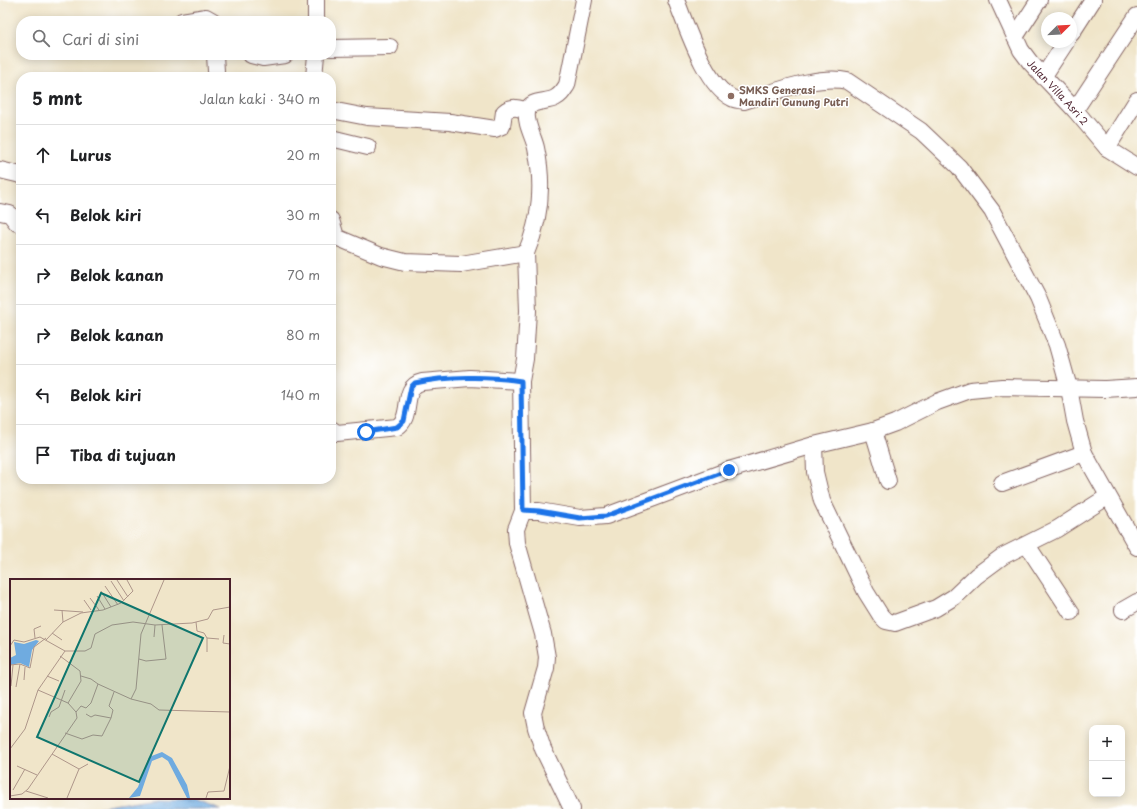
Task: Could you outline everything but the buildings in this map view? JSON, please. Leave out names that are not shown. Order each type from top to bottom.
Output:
[{"type":"street","points":[[316,0],[316,16]]},
{"type":"street","points":[[572,809],[543,749],[533,713],[546,668],[547,658],[544,638],[517,543],[516,529],[523,510],[521,381],[525,359],[528,311],[526,252],[539,213],[541,190],[536,150],[528,122],[527,112],[531,105],[540,101],[553,100],[562,94],[567,85],[584,0]]},
{"type":"street","points":[[676,0],[705,69],[715,84],[733,99],[744,101],[818,80],[837,79],[847,81],[920,131],[959,167],[992,211],[1038,298],[1057,345],[1069,388],[1074,421],[1084,453],[1137,547]]},
{"type":"street","name":"Jalan Villa Asri 2","points":[[998,0],[1015,37],[1030,62],[1075,110],[1107,148],[1137,167]]},
{"type":"street","points":[[1015,37],[1039,0]]},
{"type":"street","points":[[1077,25],[1093,0]]},
{"type":"street","points":[[1075,110],[1133,32],[1137,16]]},
{"type":"street","points":[[336,48],[390,47]]},
{"type":"street","points":[[1043,77],[1062,48]]},
{"type":"street","points":[[314,72],[316,60]]},
{"type":"street","points":[[1107,148],[1137,100]]},
{"type":"street","points":[[336,111],[367,117],[450,122],[495,129],[502,126],[503,116],[508,109],[520,108],[527,112]]},
{"type":"street","points":[[336,139],[368,147]]},
{"type":"street","points":[[0,170],[16,174]]},
{"type":"street","points":[[0,212],[10,214],[16,221]]},
{"type":"street","points":[[336,237],[381,256],[405,262],[461,264],[526,252]]},
{"type":"street","points":[[336,432],[380,430],[402,425],[411,387],[415,383],[470,378],[521,381]]},
{"type":"street","points":[[523,510],[539,511],[580,518],[606,516],[729,470],[814,445],[873,431],[895,423],[938,402],[970,390],[1002,387],[1137,387]]},
{"type":"street","points":[[873,431],[888,481]]},
{"type":"street","points":[[814,445],[815,472],[822,501],[866,592],[881,616],[886,621],[895,623],[902,622],[936,608],[954,597],[976,576],[1003,556],[1057,530],[1108,497]]},
{"type":"street","points":[[1002,483],[1084,453]]},
{"type":"street","points":[[1027,545],[1071,612]]},
{"type":"street","points":[[1123,610],[1137,602]]},
{"type":"water","points":[[148,799],[192,799],[221,809],[89,809]]},
{"type":"place","name":"SMKS Generasi Mandiri Gunung Putri","points":[[731,96]]},
{"type":"route","points":[[366,432],[402,425],[411,387],[415,383],[470,378],[510,379],[521,381],[523,510],[539,511],[580,518],[606,516],[729,470]]}]
